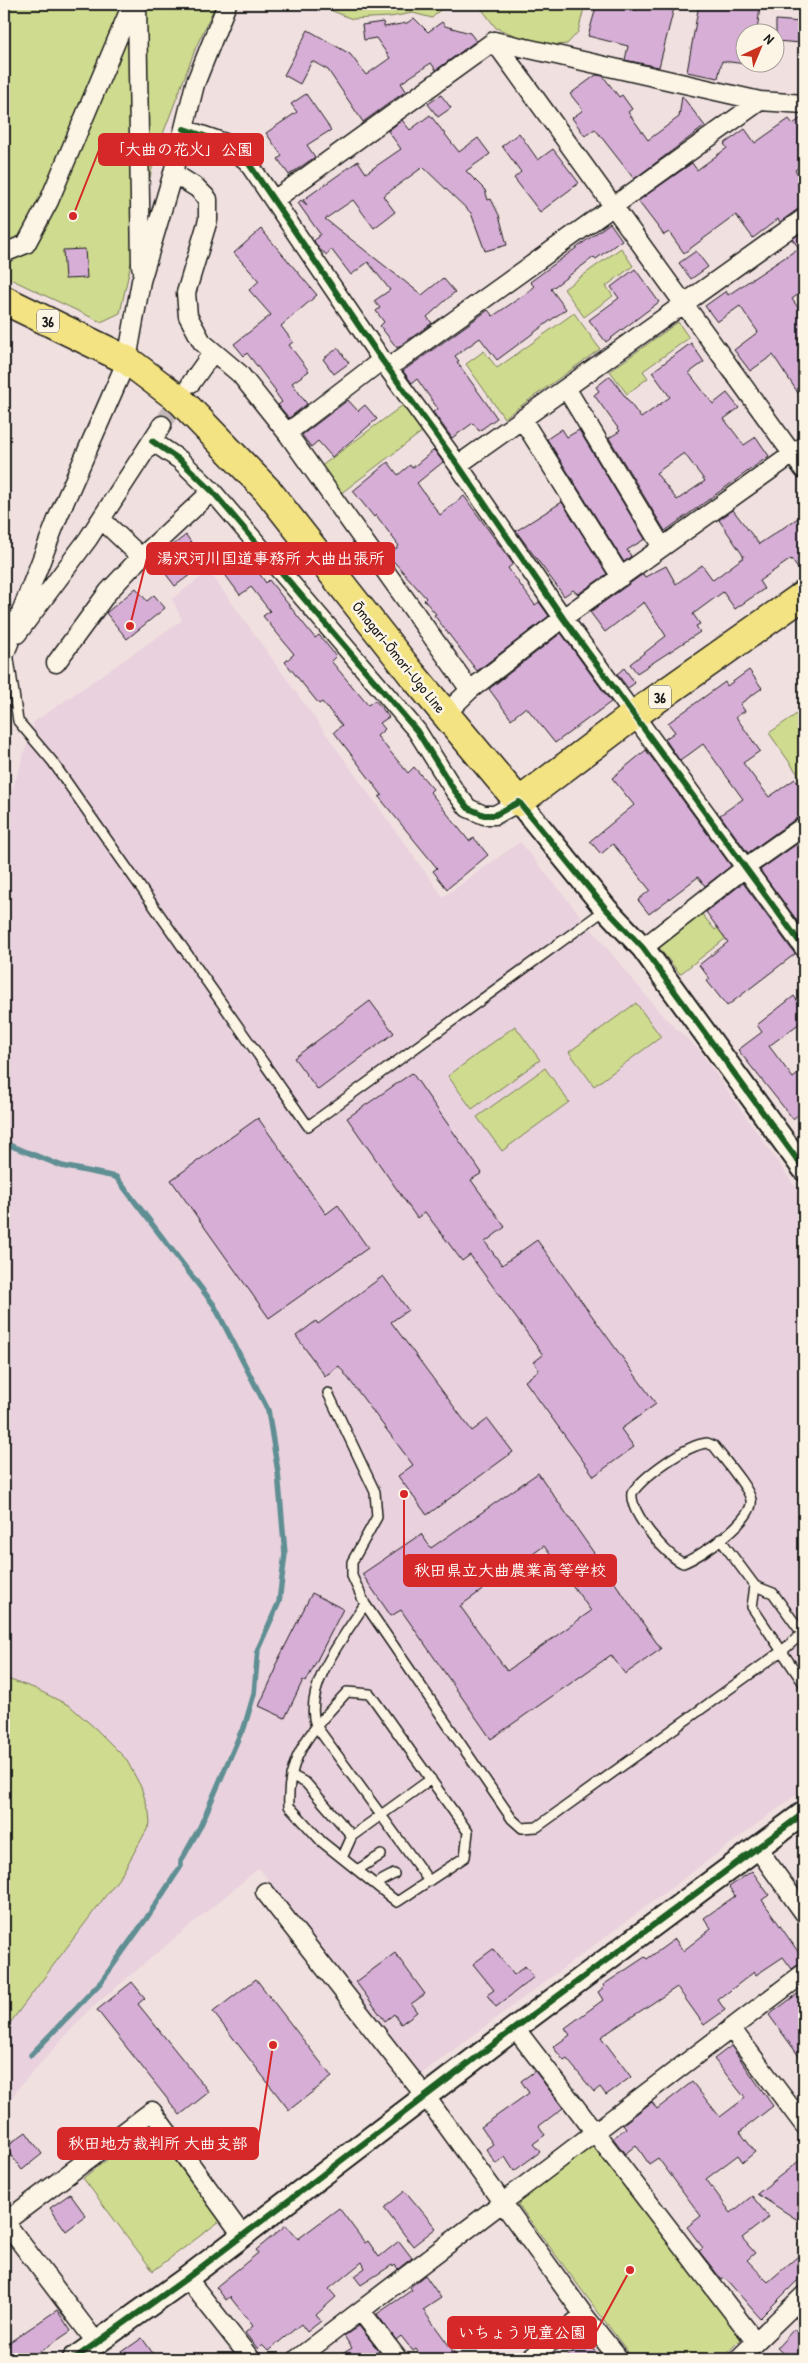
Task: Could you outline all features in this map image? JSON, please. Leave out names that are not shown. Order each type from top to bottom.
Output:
[{"type":"main road","name":"Ōmagari-Ōmori-Ugo Line","points":[[4,300],[127,360],[180,401],[268,491],[445,714],[518,802]]},
{"type":"main road","name":"36","points":[[518,802],[634,715],[804,595]]},
{"type":"street","points":[[4,253],[26,244],[49,202],[132,4]]},
{"type":"street","points":[[137,4],[141,281]]},
{"type":"street","points":[[6,651],[58,518],[127,360],[141,281],[173,173],[195,84],[227,4]]},
{"type":"street","points":[[274,200],[494,41],[760,101],[804,104]]},
{"type":"street","points":[[494,41],[685,304],[799,450],[804,470]]},
{"type":"street","points":[[287,433],[614,206],[760,101]]},
{"type":"street","points":[[184,129],[225,143],[247,161],[385,364],[458,465],[563,618],[804,948]]},
{"type":"street","points":[[173,173],[197,188],[208,199],[208,220],[186,293],[188,316],[202,342],[240,374],[287,433],[470,690]]},
{"type":"street","points":[[458,465],[804,218]]},
{"type":"street","points":[[191,383],[213,352]]},
{"type":"street","points":[[566,388],[662,548]]},
{"type":"street","points":[[522,419],[620,577]]},
{"type":"street","points":[[6,651],[101,519],[162,425]]},
{"type":"street","points":[[152,441],[180,460],[212,491],[417,731],[454,790],[468,808],[484,815],[495,815],[518,802],[606,909],[643,948],[804,1169]]},
{"type":"street","points":[[445,714],[470,690],[563,618],[799,450]]},
{"type":"street","points":[[56,663],[108,592],[141,557],[212,491]]},
{"type":"street","points":[[101,519],[141,557]]},
{"type":"street","points":[[643,948],[746,867],[804,826]]},
{"type":"street","points":[[74,2359],[187,2278],[515,2028],[804,1813]]},
{"type":"street","points":[[758,1848],[804,1913]]},
{"type":"street","points":[[265,1892],[426,2097],[584,2315],[619,2359]]},
{"type":"street","points":[[297,2359],[804,1973]]},
{"type":"street","points":[[515,2028],[755,2341]]},
{"type":"street","points":[[731,2028],[804,2125]]},
{"type":"street","points":[[96,2342],[5,2222],[152,2111],[242,2235]]},
{"type":"street","points":[[187,2278],[252,2359]]},
{"type":"street","points":[[738,2359],[804,2295]]},
{"type":"street","points":[[361,2311],[398,2359]]},
{"type":"street","points":[[529,2359],[584,2315]]},
{"type":"lane","points":[[6,651],[18,721],[52,761],[308,1126],[606,909]]},
{"type":"lane","points":[[328,1393],[375,1492],[377,1517],[352,1562],[352,1576],[365,1604],[512,1819],[522,1828],[537,1827],[804,1634],[773,1593],[755,1586],[720,1539]]},
{"type":"lane","points":[[707,1443],[714,1446],[750,1496],[752,1502],[749,1514],[720,1539],[693,1560],[683,1563],[676,1560],[664,1550],[633,1506],[632,1493],[643,1480],[692,1446],[707,1443]]},
{"type":"lane","points":[[755,1586],[752,1608],[804,1684]]},
{"type":"lane","points":[[365,1604],[334,1653],[318,1684],[312,1706],[312,1714],[316,1726],[428,1881]]},
{"type":"lane","points":[[347,1692],[370,1694],[468,1832],[466,1857],[397,1902],[322,1842],[289,1806],[288,1785],[291,1775],[294,1762],[316,1726],[347,1692]]},
{"type":"lane","points":[[291,1775],[306,1783],[352,1836]]},
{"type":"lane","points":[[342,1858],[352,1836],[431,1779]]},
{"type":"lane","points":[[357,1870],[381,1855]]},
{"type":"lane","points":[[375,1884],[394,1874]]},
{"type":"shaded area","points":[[209,571],[443,897],[520,842],[662,1015],[699,1050],[804,1199],[804,1789],[421,2074],[259,1868],[90,2009],[19,2087],[4,2110],[4,816],[34,722],[182,620],[172,599]]},
{"type":"green space","points":[[4,4],[216,4],[196,47],[155,155],[120,313],[101,322],[4,276]]},
{"type":"green space","points":[[316,4],[439,4],[441,9],[432,18],[413,13],[390,17],[352,19]]},
{"type":"green space","points":[[478,4],[585,4],[578,32],[567,44],[543,46],[496,28]]},
{"type":"green space","points":[[621,248],[633,266],[606,286],[613,296],[584,317],[564,289]]},
{"type":"green space","points":[[574,313],[600,349],[504,418],[466,364],[484,351],[497,368]]},
{"type":"green space","points":[[678,322],[689,338],[643,371],[648,378],[627,394],[610,371]]},
{"type":"green space","points":[[407,402],[427,428],[340,494],[320,467]]},
{"type":"green space","points":[[804,709],[804,783],[769,733]]},
{"type":"green space","points":[[740,910],[748,921],[680,974],[659,948],[702,914],[715,930]]},
{"type":"green space","points":[[636,1003],[661,1037],[594,1086],[569,1052]]},
{"type":"green space","points":[[515,1026],[540,1060],[472,1109],[448,1076]]},
{"type":"green space","points":[[545,1068],[569,1102],[502,1151],[477,1117]]},
{"type":"green space","points":[[4,1678],[34,1688],[70,1706],[126,1759],[141,1787],[149,1812],[150,1824],[122,1874],[4,2031]]},
{"type":"green space","points":[[150,2127],[220,2221],[153,2271],[83,2178]]},
{"type":"green space","points":[[596,2142],[744,2336],[721,2359],[633,2359],[517,2203]]},
{"type":"building","points":[[597,4],[617,4],[637,10],[639,4],[675,4],[659,67],[625,60],[628,46],[588,36]]},
{"type":"building","points":[[699,4],[760,6],[758,22],[736,22],[736,63],[722,61],[718,78],[687,72]]},
{"type":"building","points":[[414,18],[428,32],[442,22],[445,26],[470,33],[476,41],[436,70],[431,63],[401,83],[406,91],[363,122],[328,70],[312,61],[300,84],[284,75],[308,30],[350,54],[366,75],[390,58],[376,38],[364,40],[362,25],[383,22],[384,27],[407,23]]},
{"type":"building","points":[[776,20],[802,22],[801,43],[786,42],[786,22],[776,22]]},
{"type":"building","points":[[596,75],[603,76],[619,97],[622,95],[632,109],[628,112],[648,140],[679,117],[682,96],[705,126],[634,179],[595,129],[585,136],[572,118],[583,110],[570,94]]},
{"type":"building","points":[[306,94],[331,130],[307,145],[315,157],[289,175],[278,159],[282,156],[266,133],[297,112],[291,104]]},
{"type":"building","points":[[441,95],[451,108],[438,117],[428,104]]},
{"type":"building","points":[[430,115],[459,152],[478,138],[490,154],[466,171],[485,190],[488,200],[491,199],[499,215],[507,245],[485,251],[471,213],[423,167],[383,196],[395,212],[374,228],[353,200],[325,219],[422,295],[443,278],[455,292],[427,317],[432,323],[397,348],[380,326],[384,322],[376,311],[380,308],[374,301],[390,290],[368,262],[351,275],[331,249],[327,255],[319,249],[314,241],[320,234],[298,203],[301,200],[307,205],[303,200],[358,161],[366,173],[401,149],[388,131],[402,120],[410,130]]},
{"type":"building","points":[[804,116],[804,164],[795,170],[804,183],[804,208],[798,209],[780,222],[778,219],[753,238],[736,215],[684,253],[669,232],[664,235],[638,201],[692,163],[697,170],[727,148],[724,144],[745,129],[755,143],[789,119],[793,124]]},
{"type":"building","points":[[519,133],[538,160],[553,149],[579,183],[540,212],[514,178],[521,172],[502,146]]},
{"type":"building","points":[[610,223],[622,240],[596,259],[594,257],[551,289],[566,309],[497,360],[480,338],[455,356],[459,361],[457,362],[497,418],[479,431],[473,423],[452,438],[433,412],[438,409],[417,379],[412,383],[403,371],[488,310],[493,316],[524,295],[534,286],[530,282]]},
{"type":"building","points":[[261,229],[317,295],[281,326],[293,342],[289,345],[309,371],[292,383],[307,404],[289,418],[278,405],[282,402],[276,391],[247,353],[244,356],[234,344],[271,315],[249,290],[259,281],[234,253]]},
{"type":"building","points":[[804,231],[804,290],[792,299],[804,316],[804,402],[773,355],[750,371],[734,350],[758,332],[740,306],[717,322],[705,306],[726,291],[728,295],[799,248],[792,239]]},
{"type":"building","points":[[85,249],[87,278],[65,279],[63,250]]},
{"type":"building","points":[[696,251],[708,267],[691,279],[679,263]]},
{"type":"building","points":[[635,269],[659,302],[606,342],[589,320],[619,298],[611,287]]},
{"type":"building","points":[[691,343],[704,362],[689,373],[713,404],[727,393],[739,408],[724,419],[744,445],[756,437],[769,456],[665,531],[609,438],[620,431],[594,395],[599,391],[596,387],[610,376],[641,418],[670,397],[652,372]],"holes":[[[684,453],[705,481],[677,500],[656,473]]]},
{"type":"building","points":[[338,348],[349,363],[334,374],[323,359]]},
{"type":"building","points":[[348,400],[358,411],[365,405],[377,419],[332,457],[318,441],[311,447],[302,435]]},
{"type":"building","points":[[562,429],[567,437],[579,430],[645,539],[627,550],[631,556],[624,562],[547,439]]},
{"type":"building","points":[[434,450],[443,462],[417,483],[440,515],[464,496],[513,564],[508,568],[535,605],[539,602],[549,616],[477,671],[434,615],[436,614],[424,600],[426,598],[388,555],[399,546],[376,515],[374,517],[353,491],[388,462],[398,475],[410,465],[412,468]]},
{"type":"building","points":[[562,502],[607,574],[578,594],[573,590],[564,596],[516,531]]},
{"type":"building","points":[[733,510],[759,544],[798,518],[804,528],[804,577],[791,559],[759,581],[764,589],[735,609],[723,592],[693,614],[700,624],[696,626],[700,632],[637,673],[630,664],[666,636],[644,602],[605,632],[590,612],[643,574],[645,577],[666,566],[676,584],[702,565],[713,580],[744,557],[719,520]]},
{"type":"building","points":[[186,535],[206,563],[175,586],[165,573],[172,569],[164,558],[167,556],[164,552]]},
{"type":"building","points":[[244,552],[266,583],[269,580],[315,638],[319,635],[336,656],[331,661],[368,705],[375,700],[389,717],[380,723],[385,729],[377,736],[408,773],[414,767],[433,789],[430,792],[469,841],[474,838],[488,855],[447,889],[433,871],[437,868],[379,797],[382,795],[334,732],[342,725],[322,702],[319,704],[285,662],[294,654],[263,616],[270,611],[251,587],[240,595],[221,569]]},
{"type":"building","points":[[136,588],[147,601],[154,595],[165,608],[127,639],[106,613]]},
{"type":"building","points":[[561,633],[611,702],[555,743],[526,707],[511,719],[489,689]]},
{"type":"building","points":[[624,668],[635,683],[628,688],[617,674]]},
{"type":"building","points":[[749,670],[762,688],[740,704],[745,711],[736,717],[760,751],[743,763],[769,797],[795,779],[804,792],[804,816],[798,817],[748,853],[720,815],[743,799],[703,744],[680,761],[665,739],[675,732],[668,723],[725,682],[727,686]]},
{"type":"building","points":[[646,750],[731,866],[705,886],[698,877],[649,914],[638,900],[650,890],[613,844],[601,854],[590,841],[634,805],[612,778]]},
{"type":"building","points":[[804,839],[804,930],[760,870]]},
{"type":"building","points":[[743,883],[795,954],[727,1006],[707,981],[710,979],[699,965],[728,942],[706,912]]},
{"type":"building","points":[[794,996],[804,1010],[804,1020],[769,1046],[793,1078],[804,1069],[804,1110],[793,1119],[738,1050],[762,1032],[757,1025]]},
{"type":"building","points":[[370,1001],[394,1033],[318,1090],[294,1058]]},
{"type":"building","points":[[412,1073],[482,1173],[471,1180],[505,1227],[485,1242],[502,1265],[537,1240],[656,1404],[621,1429],[634,1447],[594,1476],[525,1381],[539,1370],[534,1362],[543,1355],[470,1255],[462,1261],[425,1212],[417,1218],[347,1118]]},
{"type":"building","points":[[258,1118],[326,1214],[338,1205],[368,1248],[269,1318],[171,1180]]},
{"type":"building","points":[[383,1276],[408,1310],[391,1322],[472,1431],[488,1419],[513,1452],[427,1515],[398,1476],[413,1465],[339,1366],[325,1376],[296,1336],[316,1321],[318,1324]]},
{"type":"building","points":[[538,1473],[661,1649],[625,1674],[611,1655],[491,1739],[401,1610],[391,1616],[362,1574],[421,1534],[431,1548]],"holes":[[[544,1546],[591,1611],[507,1671],[460,1606]]]},
{"type":"building","points":[[312,1593],[343,1609],[306,1682],[303,1680],[285,1718],[259,1706],[277,1667],[275,1666]]},
{"type":"building","points":[[752,1871],[769,1895],[762,1900],[804,1960],[792,1969],[783,1957],[756,1975],[754,1972],[718,2000],[725,2010],[704,2025],[677,1987],[601,2037],[631,2077],[606,2095],[600,2087],[594,2092],[567,2059],[564,2061],[553,2047],[570,2035],[565,2028],[603,2000],[598,1992],[604,1987],[603,1985],[645,1957],[647,1959],[675,1939],[683,1951],[711,1929],[704,1918],[735,1896],[729,1887]]},
{"type":"building","points":[[493,1949],[514,1975],[525,1966],[534,1977],[496,2007],[487,1995],[494,1990],[473,1964]]},
{"type":"building","points":[[395,1953],[425,1994],[411,2004],[417,2012],[401,2024],[394,2014],[385,2021],[356,1982]]},
{"type":"building","points":[[256,1979],[332,2077],[289,2110],[213,2012]]},
{"type":"building","points":[[132,1982],[145,1998],[138,2004],[209,2092],[180,2115],[97,2010]]},
{"type":"building","points":[[804,1989],[804,2063],[769,2015]]},
{"type":"building","points":[[731,2046],[773,2106],[740,2132],[755,2152],[743,2162],[738,2155],[706,2179],[731,2213],[752,2196],[769,2217],[742,2238],[755,2253],[747,2260],[768,2282],[804,2251],[804,2274],[760,2318],[725,2278],[722,2280],[699,2251],[703,2248],[687,2227],[701,2216],[658,2158],[649,2164],[636,2145],[625,2154],[613,2138],[626,2128],[623,2124],[652,2102],[657,2109],[692,2082],[720,2117],[745,2098],[714,2059]]},
{"type":"building","points":[[535,2071],[563,2108],[539,2126],[545,2135],[533,2144],[540,2152],[514,2171],[505,2157],[496,2164],[486,2149],[493,2144],[481,2127],[529,2093],[521,2081]]},
{"type":"building","points":[[26,2132],[42,2154],[22,2170],[5,2147]]},
{"type":"building","points":[[804,2157],[804,2224],[757,2194]]},
{"type":"building","points":[[405,2191],[436,2228],[413,2246],[384,2208]]},
{"type":"building","points":[[70,2194],[86,2216],[66,2231],[50,2208]]},
{"type":"building","points":[[339,2208],[365,2243],[368,2241],[379,2257],[399,2241],[412,2258],[398,2269],[395,2265],[393,2267],[392,2265],[361,2285],[354,2276],[365,2268],[362,2262],[329,2289],[336,2297],[316,2315],[321,2321],[307,2332],[301,2324],[268,2351],[262,2345],[258,2349],[245,2333],[253,2326],[230,2297],[226,2300],[216,2287],[258,2253],[256,2250],[286,2225],[298,2239]]},
{"type":"building","points":[[425,2275],[441,2298],[423,2310],[459,2359],[423,2359],[416,2349],[413,2351],[401,2336],[396,2340],[377,2314],[412,2290],[410,2287]]},
{"type":"building","points":[[57,2310],[71,2331],[29,2359],[4,2359],[4,2346]]},
{"type":"building","points":[[359,2326],[379,2351],[367,2359],[334,2359],[352,2348],[344,2336]]},
{"type":"building","points":[[794,2329],[804,2339],[804,2351],[796,2359],[789,2359],[777,2348]]},
{"type":"building","points":[[142,2338],[157,2359],[112,2359]]},
{"type":"building","points":[[586,2340],[602,2359],[564,2359]]},
{"type":"waterway","points":[[4,1143],[62,1166],[116,1177],[214,1305],[268,1410],[278,1472],[285,1554],[279,1602],[258,1649],[254,1694],[244,1728],[200,1827],[181,1861],[181,1866],[101,1982],[31,2055]]},
{"type":"tunnel","points":[[162,425],[185,391]]},
{"type":"cycle path","points":[[184,129],[225,143],[247,161],[382,360],[458,465],[563,618],[804,948]]},
{"type":"cycle path","points":[[152,441],[180,460],[212,491],[417,731],[454,790],[468,808],[484,815],[495,815],[519,802],[606,909],[643,948],[804,1169]]},
{"type":"cycle path","points":[[74,2359],[187,2278],[515,2028],[804,1813]]},
{"type":"place","name":"「大曲の花火」公園","points":[[73,216]]},
{"type":"place","name":"湯沢河川国道事務所 大曲出張所","points":[[130,626]]},
{"type":"place","name":"秋田県立大曲農業高等学校","points":[[404,1494]]},
{"type":"place","name":"秋田地方裁判所 大曲支部","points":[[273,2045]]},
{"type":"place","name":"いちょう児童公園","points":[[630,2270]]}]
